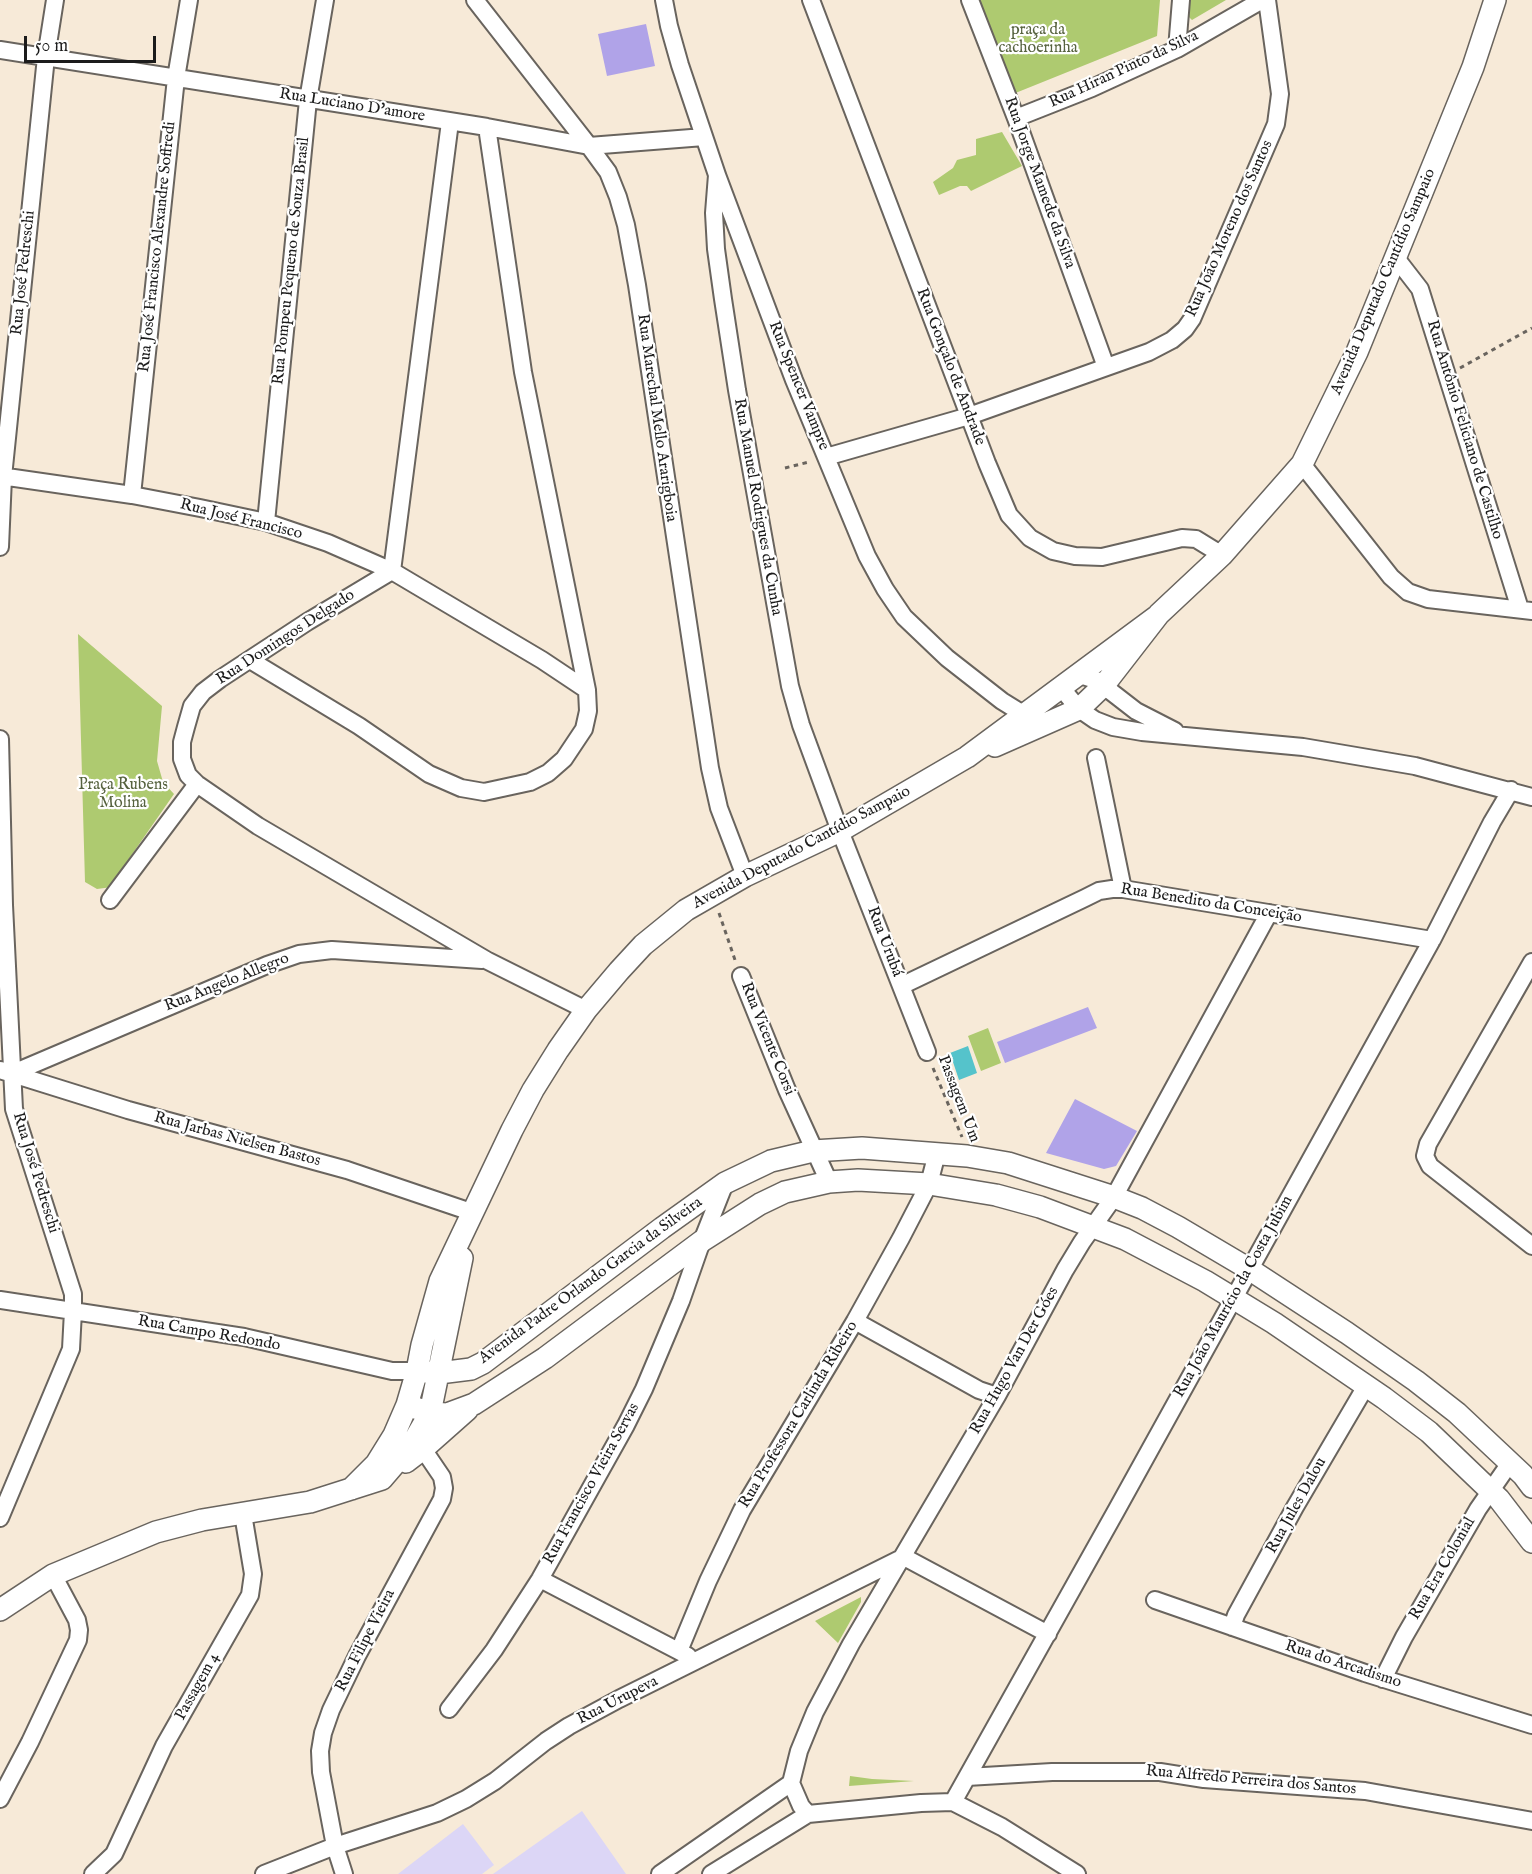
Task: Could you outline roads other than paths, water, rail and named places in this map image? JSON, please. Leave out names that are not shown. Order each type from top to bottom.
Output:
[{"type":"main road","name":"Avenida Deputado Cantídio Sampaio","points":[[967,758],[1156,617],[1222,555],[1302,464],[1357,352],[1473,67],[1495,0]]},
{"type":"main road","name":"Avenida Deputado Cantídio Sampaio","points":[[351,1490],[376,1464],[387,1448],[407,1406],[440,1281],[533,1090],[586,1010],[643,945],[666,925],[712,894],[745,876],[840,831],[967,758],[1079,709],[1104,685],[1156,617]]},
{"type":"main road","name":"Avenida Padre Orlando Garcia da Silveira","points":[[417,1371],[439,1373],[471,1369],[483,1363],[725,1183],[771,1161],[813,1151],[862,1148],[967,1156],[1008,1163],[1114,1197],[1142,1208],[1178,1227],[1249,1269],[1416,1381],[1457,1413],[1532,1487]]},
{"type":"main road","name":"Avenida Padre Orlando Garcia da Silveira","points":[[407,1406],[430,1413],[452,1413],[474,1404],[544,1358],[702,1240],[760,1204],[785,1192],[829,1182],[858,1180],[928,1184],[1007,1198],[1094,1226],[1125,1239],[1234,1299],[1274,1323],[1429,1432],[1507,1508],[1532,1542]]},
{"type":"main road","name":"Avenida Deputado Cantídio Sampaio","points":[[0,1610],[53,1575],[156,1532],[180,1525],[310,1502],[382,1479],[412,1444],[430,1413],[454,1288],[473,1216]]},
{"type":"main road","points":[[382,1479],[423,1449],[474,1404]]},
{"type":"street","name":"Rua José Pedreschi","points":[[0,547],[2,477],[46,57],[55,0]]},
{"type":"street","name":"Rua José Francisco Alexandre Soffredi","points":[[132,495],[176,78],[189,0]]},
{"type":"street","name":"Rua Pompeu Pequeno de Souza Brasil","points":[[266,522],[308,100],[325,0]]},
{"type":"street","name":"Rua Marechal Mello Ararigboia","points":[[475,0],[608,172],[618,196],[626,225],[710,768],[719,808],[745,876]]},
{"type":"street","name":"Rua Spencer Vampre","points":[[664,0],[677,55],[717,176],[794,380],[867,555],[885,589],[904,617],[947,658],[1002,701],[1023,714]]},
{"type":"street","name":"Rua Gonçalo de Andrade","points":[[811,0],[969,416],[1009,515],[1030,538],[1053,551],[1075,556],[1102,557],[1182,538],[1196,539],[1222,555]]},
{"type":"street","name":"Rua Jorge Mamede da Silva","points":[[970,0],[1016,117],[1106,366]]},
{"type":"street","points":[[1177,49],[1181,0]]},
{"type":"street","name":"Rua Hiran Pinto da Silva","points":[[1016,117],[1092,88],[1177,49],[1262,0]]},
{"type":"street","name":"Rua João Moreno dos Santos","points":[[826,457],[969,416],[1149,352],[1172,340],[1185,329],[1192,319],[1276,124],[1280,94],[1267,0]]},
{"type":"street","name":"Rua Luciano D'amore","points":[[0,50],[487,127],[589,146],[704,137]]},
{"type":"street","points":[[392,571],[450,122]]},
{"type":"street","points":[[250,660],[358,726],[429,774],[461,788],[484,792],[530,782],[548,773],[564,759],[584,729],[588,711],[587,690],[523,372],[487,127]]},
{"type":"street","name":"Rua Manuel Rodrigues da Cunha","points":[[717,176],[714,213],[717,259],[779,635],[801,725],[840,831]]},
{"type":"street","name":"Rua Antônio Feliciano de Castilho","points":[[1396,258],[1420,289],[1446,376],[1526,610]]},
{"type":"street","points":[[1302,464],[1391,577],[1408,592],[1428,599],[1526,610]]},
{"type":"street","name":"Rua José Francisco","points":[[2,477],[132,495],[266,522],[328,543],[392,571],[542,660],[587,690]]},
{"type":"street","name":"Rua Domingos Delgado","points":[[392,571],[307,622],[203,692],[192,706],[182,742],[183,759],[189,775],[197,784],[258,826],[488,961],[586,1010]]},
{"type":"street","points":[[1181,735],[1136,711],[1095,680],[1070,680],[1068,696],[1079,709],[1095,720],[1113,727],[1181,735],[1303,747],[1414,766],[1532,797]]},
{"type":"street","name":"Rua José Pedreschi","points":[[0,740],[6,1071],[14,1109],[73,1294],[70,1349],[0,1518]]},
{"type":"street","points":[[1096,758],[1123,889]]},
{"type":"street","points":[[110,900],[197,784]]},
{"type":"street","name":"Rua João Maurício da Costa Jubim","points":[[953,1802],[1432,940],[1492,822],[1511,790]]},
{"type":"street","name":"Rua Urubá","points":[[840,831],[927,1052]]},
{"type":"street","name":"Rua Benedito da Conceição","points":[[901,986],[1099,891],[1123,889],[1432,940]]},
{"type":"street","name":"Rua Hugo Van Der Góes","points":[[791,1783],[799,1750],[815,1712],[852,1644],[998,1396],[1046,1304],[1082,1242],[1114,1197],[1269,913]]},
{"type":"street","name":"Rua Angelo Allegro","points":[[6,1071],[299,954],[333,950],[488,961]]},
{"type":"street","points":[[1531,967],[1428,1144],[1425,1156],[1430,1166],[1532,1246]]},
{"type":"street","name":"Rua Vicente Corsi","points":[[741,976],[813,1151],[829,1182]]},
{"type":"street","name":"Rua Jarbas Nielsen Bastos","points":[[6,1071],[128,1110],[347,1170],[473,1216]]},
{"type":"street","points":[[928,1184],[937,1153]]},
{"type":"street","name":"Avenida Padre Orlando Garcia da Silveira","points":[[702,1240],[725,1183]]},
{"type":"street","name":"Rua Professora Carlinda Ribeiro","points":[[679,1651],[708,1581],[742,1510],[855,1321],[928,1184]]},
{"type":"street","name":"Rua Francisco Vieira Servas","points":[[449,1709],[494,1650],[540,1579],[603,1467],[644,1389],[681,1301],[702,1240]]},
{"type":"street","name":"Rua Campo Redondo","points":[[0,1300],[244,1337],[392,1371],[417,1371]]},
{"type":"street","points":[[855,1321],[979,1390],[998,1396]]},
{"type":"street","name":"Rua Jules Dalou","points":[[1232,1628],[1236,1615],[1366,1386]]},
{"type":"street","name":"Rua Filipe Vieira","points":[[344,1874],[321,1772],[320,1751],[323,1733],[331,1710],[357,1656],[442,1499],[444,1488],[442,1477],[423,1449]]},
{"type":"street","name":"Rua Era Colonial","points":[[1383,1679],[1404,1637],[1478,1509],[1510,1463]]},
{"type":"street","name":"Passagem 4","points":[[93,1874],[114,1854],[165,1746],[250,1594],[253,1574],[243,1514]]},
{"type":"street","points":[[904,1557],[1048,1634]]},
{"type":"street","name":"Rua Urupeva","points":[[264,1874],[336,1846],[437,1813],[466,1799],[495,1781],[569,1726],[904,1557]]},
{"type":"street","points":[[0,1799],[30,1742],[78,1640],[79,1630],[76,1620],[53,1575]]},
{"type":"street","points":[[540,1579],[698,1661]]},
{"type":"street","name":"Rua do Arcadismo","points":[[1155,1600],[1383,1679],[1532,1725]]},
{"type":"street","name":"Rua Alfredo Perreira dos Santos","points":[[967,1778],[1052,1772],[1160,1772],[1204,1779],[1365,1791],[1532,1821]]},
{"type":"street","points":[[660,1874],[791,1783],[801,1806],[808,1814]]},
{"type":"street","points":[[711,1874],[808,1814],[953,1802],[1002,1827],[1077,1874]]},
{"type":"water","points":[[968,1046],[977,1073],[959,1080],[950,1053]]},
{"type":"park label","name":"praça da cachoerinha","points":[[1038,40]]},
{"type":"park label","name":"Praça Rubens Molina","points":[[123,795]]}]
